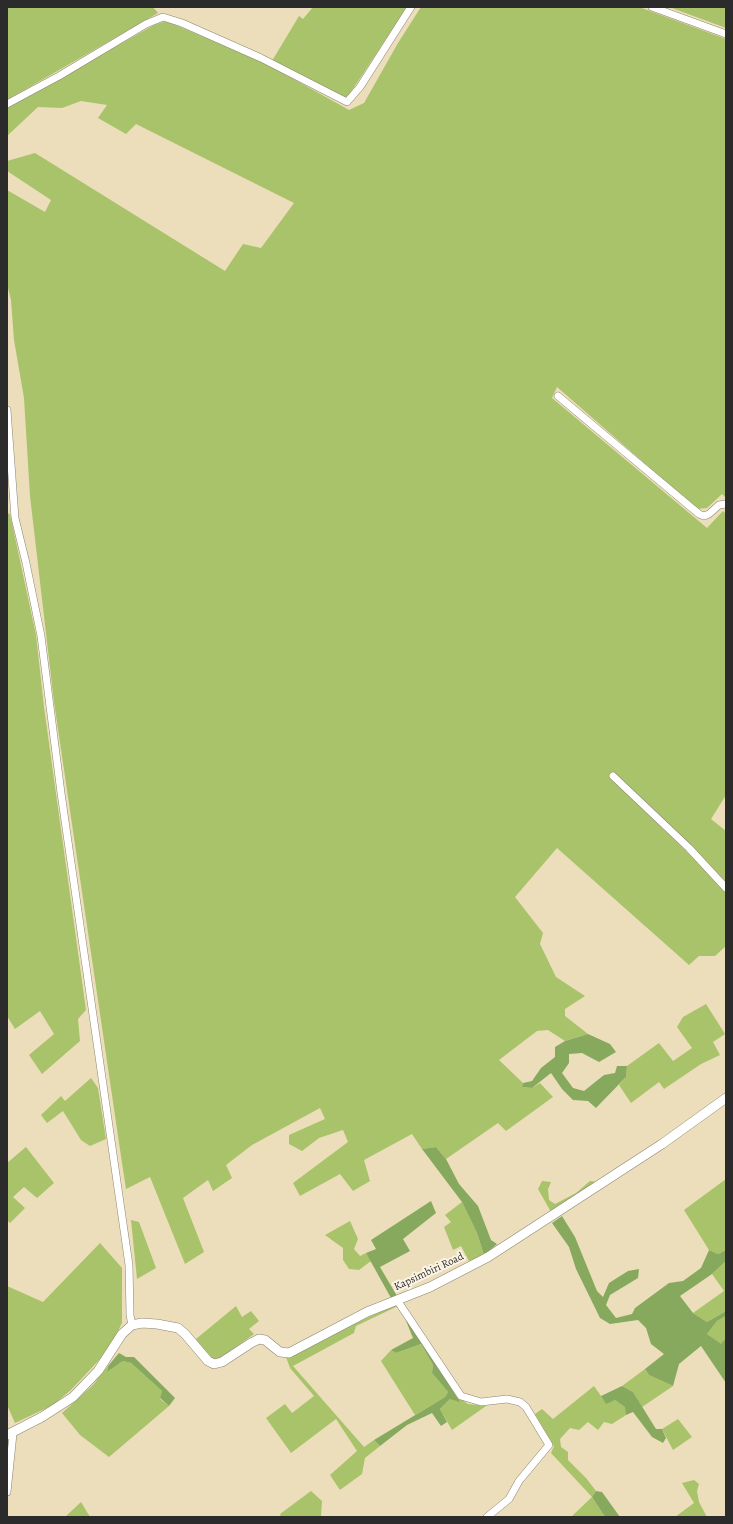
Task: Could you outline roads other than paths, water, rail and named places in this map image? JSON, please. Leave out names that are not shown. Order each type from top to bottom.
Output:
[{"type":"street","points":[[7,104],[59,76],[146,24],[163,17],[182,23],[261,58],[348,102],[360,87],[411,7]]},
{"type":"street","points":[[652,7],[726,34]]},
{"type":"street","points":[[558,396],[698,514],[704,516],[709,514],[719,504],[726,504]]},
{"type":"street","points":[[7,410],[15,518],[41,636],[61,793],[129,1265],[130,1315],[132,1325],[122,1334],[98,1371],[73,1397],[10,1434],[7,1492]]},
{"type":"street","points":[[613,776],[689,848],[726,888]]},
{"type":"street","name":"Kapsimbiri Road","points":[[132,1325],[142,1323],[178,1328],[186,1334],[208,1361],[214,1364],[218,1364],[251,1342],[259,1339],[265,1340],[280,1352],[289,1353],[367,1312],[430,1288],[488,1257],[662,1144],[726,1098]]},
{"type":"street","points":[[398,1300],[460,1396],[481,1402],[507,1399],[520,1402],[526,1408],[549,1445],[519,1481],[509,1499],[486,1517]]}]
